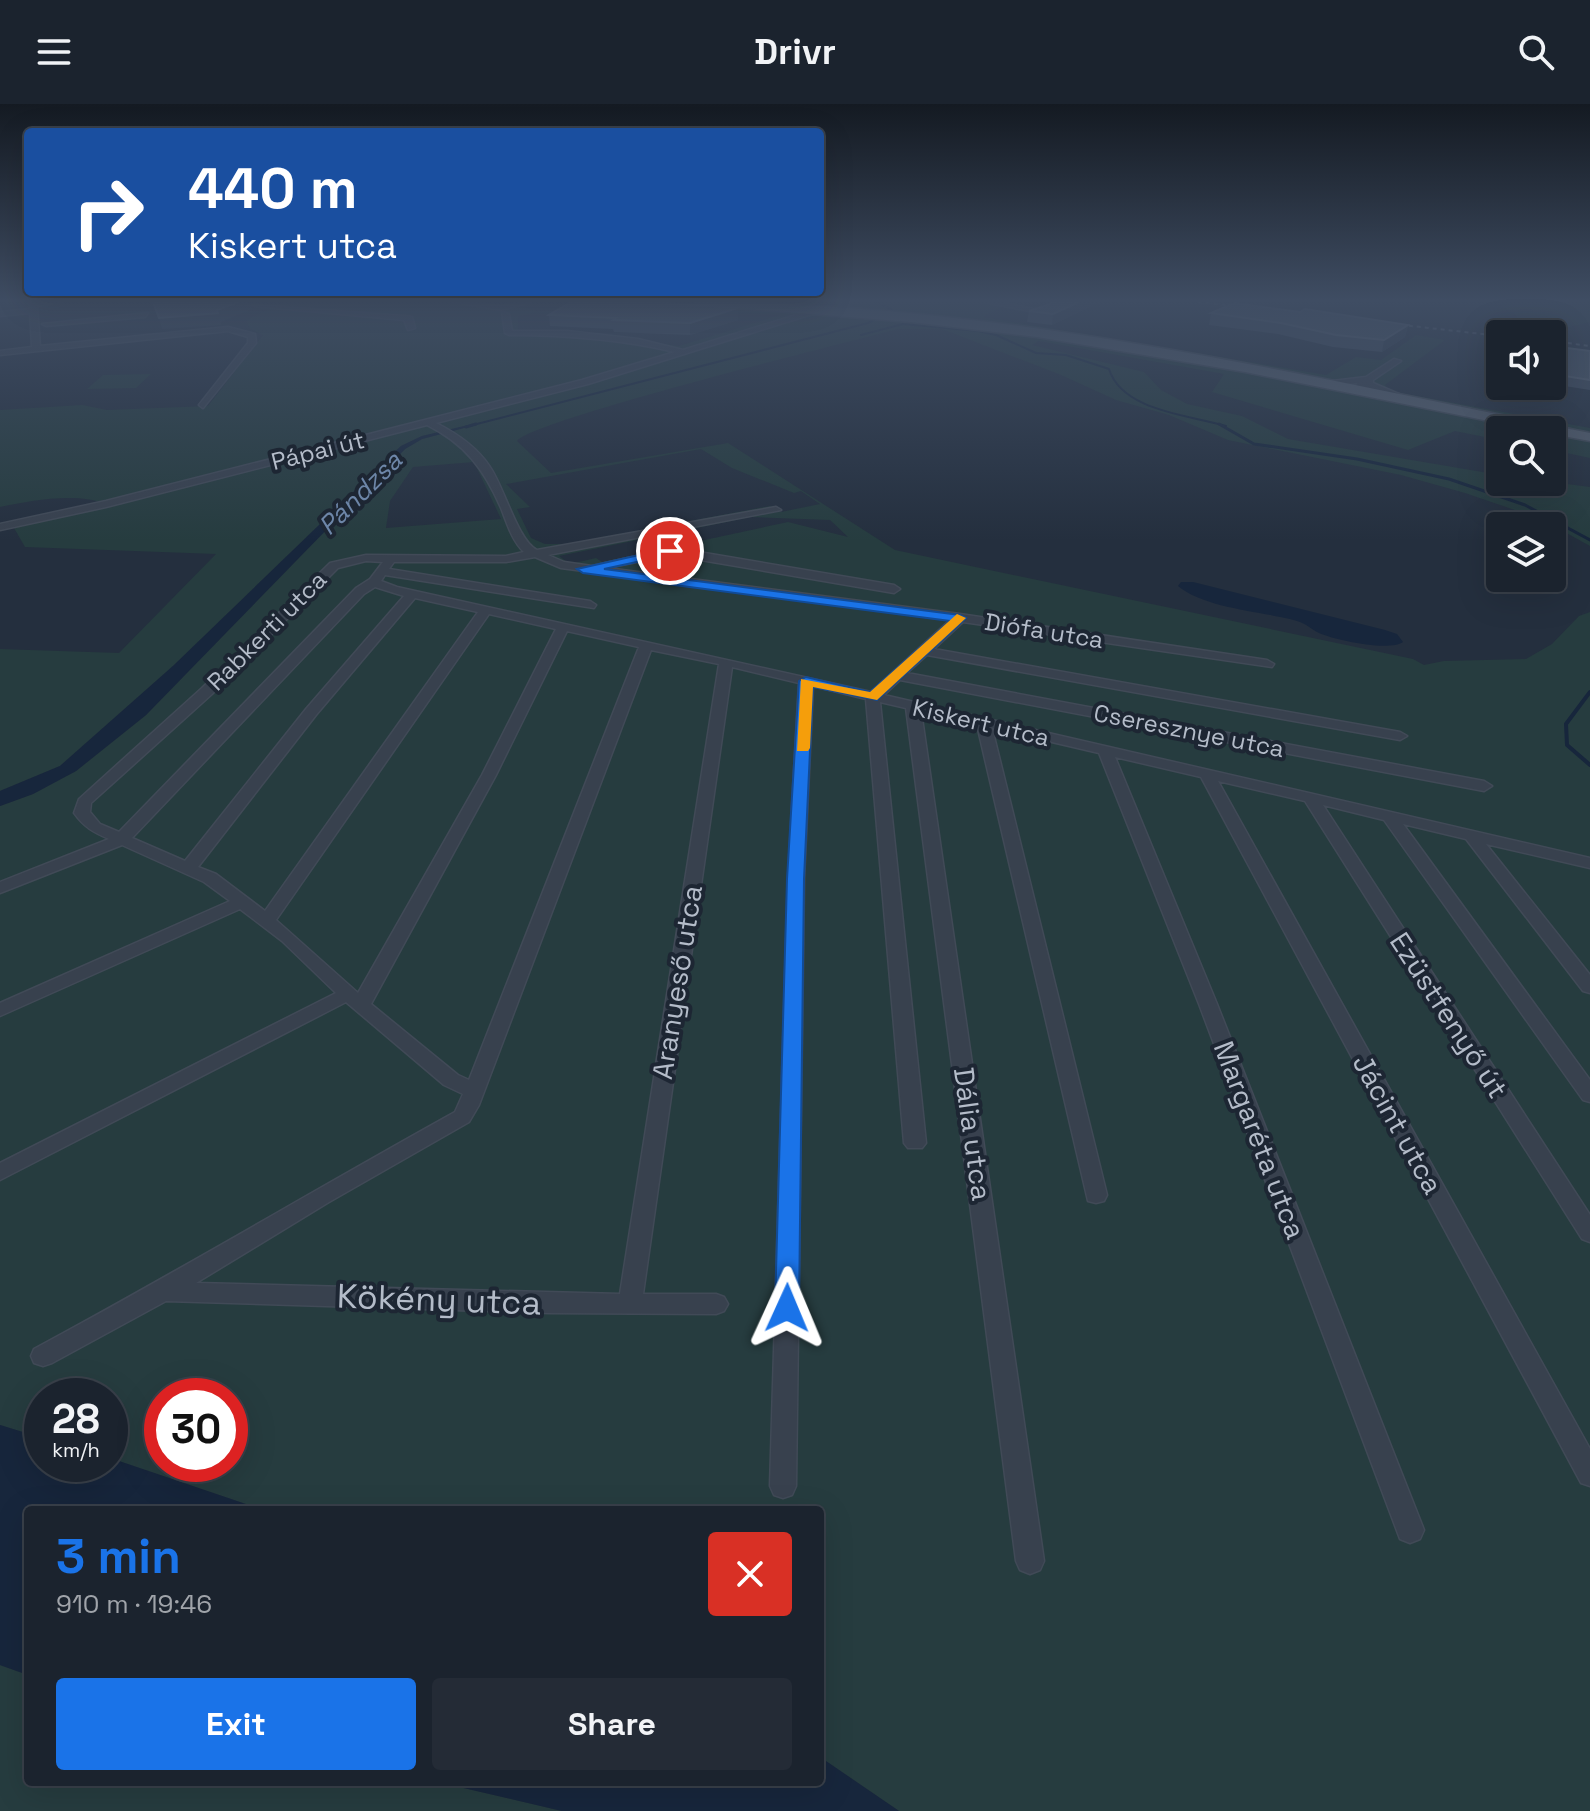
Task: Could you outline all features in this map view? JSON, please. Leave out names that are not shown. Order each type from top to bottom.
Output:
[{"type":"main road","points":[[1311,382],[1486,420]]},
{"type":"main road","points":[[1349,390],[1590,439]]},
{"type":"main road","points":[[1566,436],[1590,439]]},
{"type":"street","points":[[203,405],[221,382]]},
{"type":"street","name":"Pápai út","points":[[0,527],[66,514],[434,424],[587,382]]},
{"type":"street","points":[[1311,382],[1318,382]]},
{"type":"street","points":[[1349,390],[1364,382]]},
{"type":"street","points":[[1369,382],[1379,391],[1422,403]]},
{"type":"street","points":[[434,424],[455,434],[472,448],[496,486],[522,544],[534,554],[776,510]]},
{"type":"street","points":[[583,569],[685,548]]},
{"type":"street","points":[[670,551],[894,589]]},
{"type":"street","name":"Rabkerti utca","points":[[121,840],[86,819],[82,813],[84,802],[207,691],[327,570],[354,559],[492,559],[534,554],[583,569]]},
{"type":"street","points":[[0,888],[121,840],[350,601],[378,576],[392,557]]},
{"type":"street","name":"Diófa utca","points":[[583,569],[960,618],[1267,664]]},
{"type":"street","points":[[378,576],[590,605]]},
{"type":"street","name":"Kiskert utca","points":[[378,576],[379,587],[726,662],[1590,863]]},
{"type":"street","points":[[188,868],[311,712],[412,594]]},
{"type":"street","points":[[267,921],[486,610]]},
{"type":"street","points":[[915,1143],[873,697],[960,618]]},
{"type":"street","points":[[0,1172],[354,999],[489,775],[563,627]]},
{"type":"street","points":[[43,1356],[163,1291],[321,1196],[462,1117],[646,646]]},
{"type":"street","points":[[926,651],[1400,736]]},
{"type":"street","name":"Aranyeső utca","points":[[630,1303],[726,662]]},
{"type":"street","name":"Cseresznye utca","points":[[895,675],[1484,786]]},
{"type":"street","points":[[783,1486],[796,879],[806,681]]},
{"type":"street","name":"Dália utca","points":[[913,707],[1030,1561]]},
{"type":"street","points":[[984,723],[1096,1195]]},
{"type":"street","name":"Margaréta utca","points":[[1105,751],[1214,1018],[1410,1530]]},
{"type":"street","name":"Jácint utca","points":[[1206,773],[1590,1474]]},
{"type":"street","name":"Ezüstfenyő út","points":[[1309,796],[1590,1233]]},
{"type":"street","points":[[1390,817],[1590,1095]]},
{"type":"street","points":[[1471,835],[1590,987]]},
{"type":"street","points":[[121,840],[210,878],[267,921],[451,1080],[473,1090]]},
{"type":"street","points":[[0,1010],[242,902]]},
{"type":"street","name":"Kökény utca","points":[[163,1291],[716,1304]]},
{"type":"green space","points":[[95,382],[143,382],[136,388],[87,389]]},
{"type":"green space","points":[[227,382],[699,382],[576,416],[517,441],[551,473],[728,443],[895,550],[1413,659],[1424,665],[1444,661],[1526,659],[1552,644],[1579,616],[1590,612],[1590,1811],[899,1811],[824,1760],[824,1506],[251,1506],[181,1482],[248,1482],[248,1378],[144,1378],[144,1470],[128,1464],[128,1378],[24,1378],[24,1432],[0,1425],[0,806],[33,794],[76,771],[146,715],[405,449],[422,439],[470,426],[422,436],[401,446],[173,666],[60,766],[0,791],[0,649],[119,653],[216,554],[25,547],[14,528],[110,505],[69,498],[0,507],[0,410],[82,405],[107,410],[208,406]],"holes":[[[701,449],[732,468],[794,493],[801,491],[820,504],[781,512],[770,506],[567,544],[545,544],[531,538],[517,509],[530,507],[506,484]],[[474,462],[501,519],[386,528],[390,501],[413,467]],[[751,517],[830,520],[848,537],[788,522],[602,562],[596,558],[570,564],[559,556]]]},
{"type":"green space","points":[[1076,382],[1153,382],[1161,390],[1187,404],[1242,416],[1288,439],[1486,473],[1486,496],[1566,496],[1566,484],[1590,487],[1590,546],[1566,533],[1566,512],[1521,512],[1401,475],[1228,440],[1169,415],[1116,400]]},
{"type":"green space","points":[[1219,382],[1389,382],[1385,385],[1390,391],[1525,416],[1486,416],[1486,437],[1455,431],[1408,450],[1212,392]]},
{"type":"green space","points":[[1566,424],[1590,428],[1590,458],[1566,453]]},
{"type":"green space","points":[[0,1665],[24,1674],[24,1786],[455,1786],[562,1811],[0,1811]]},
{"type":"water","points":[[472,426],[422,439],[405,449],[146,715],[76,771],[33,794],[0,806],[0,791],[60,766],[173,666],[401,446],[422,436]]},
{"type":"water","points":[[1181,582],[1193,582],[1385,630],[1397,634],[1403,642],[1386,646],[1337,639],[1297,621],[1203,600],[1178,586]]},
{"type":"water","points":[[0,1425],[24,1432],[24,1482],[128,1482],[128,1464],[144,1470],[144,1482],[181,1482],[251,1506],[24,1506],[24,1674],[0,1665]]},
{"type":"water","points":[[824,1760],[899,1811],[562,1811],[455,1786],[824,1786]]},
{"type":"waterway","name":"Pándzsa","points":[[471,425],[641,382]]},
{"type":"waterway","points":[[1115,382],[1142,403],[1220,425]]},
{"type":"waterway","name":"Pándzsa","points":[[471,425],[476,424]]},
{"type":"waterway","name":"Pándzsa","points":[[466,427],[471,425]]},
{"type":"waterway","points":[[1220,425],[1226,426]]},
{"type":"waterway","points":[[1220,425],[1254,444],[1357,459],[1449,479],[1525,505],[1590,540]]},
{"type":"waterway","points":[[1590,692],[1566,724],[1567,745],[1590,765]]},
{"type":"slow traffic","points":[[803,748],[806,681],[873,697],[960,618],[957,618]]},
{"type":"route","points":[[670,551],[583,569],[960,618],[873,697],[806,681],[796,879],[787,1308]]}]
